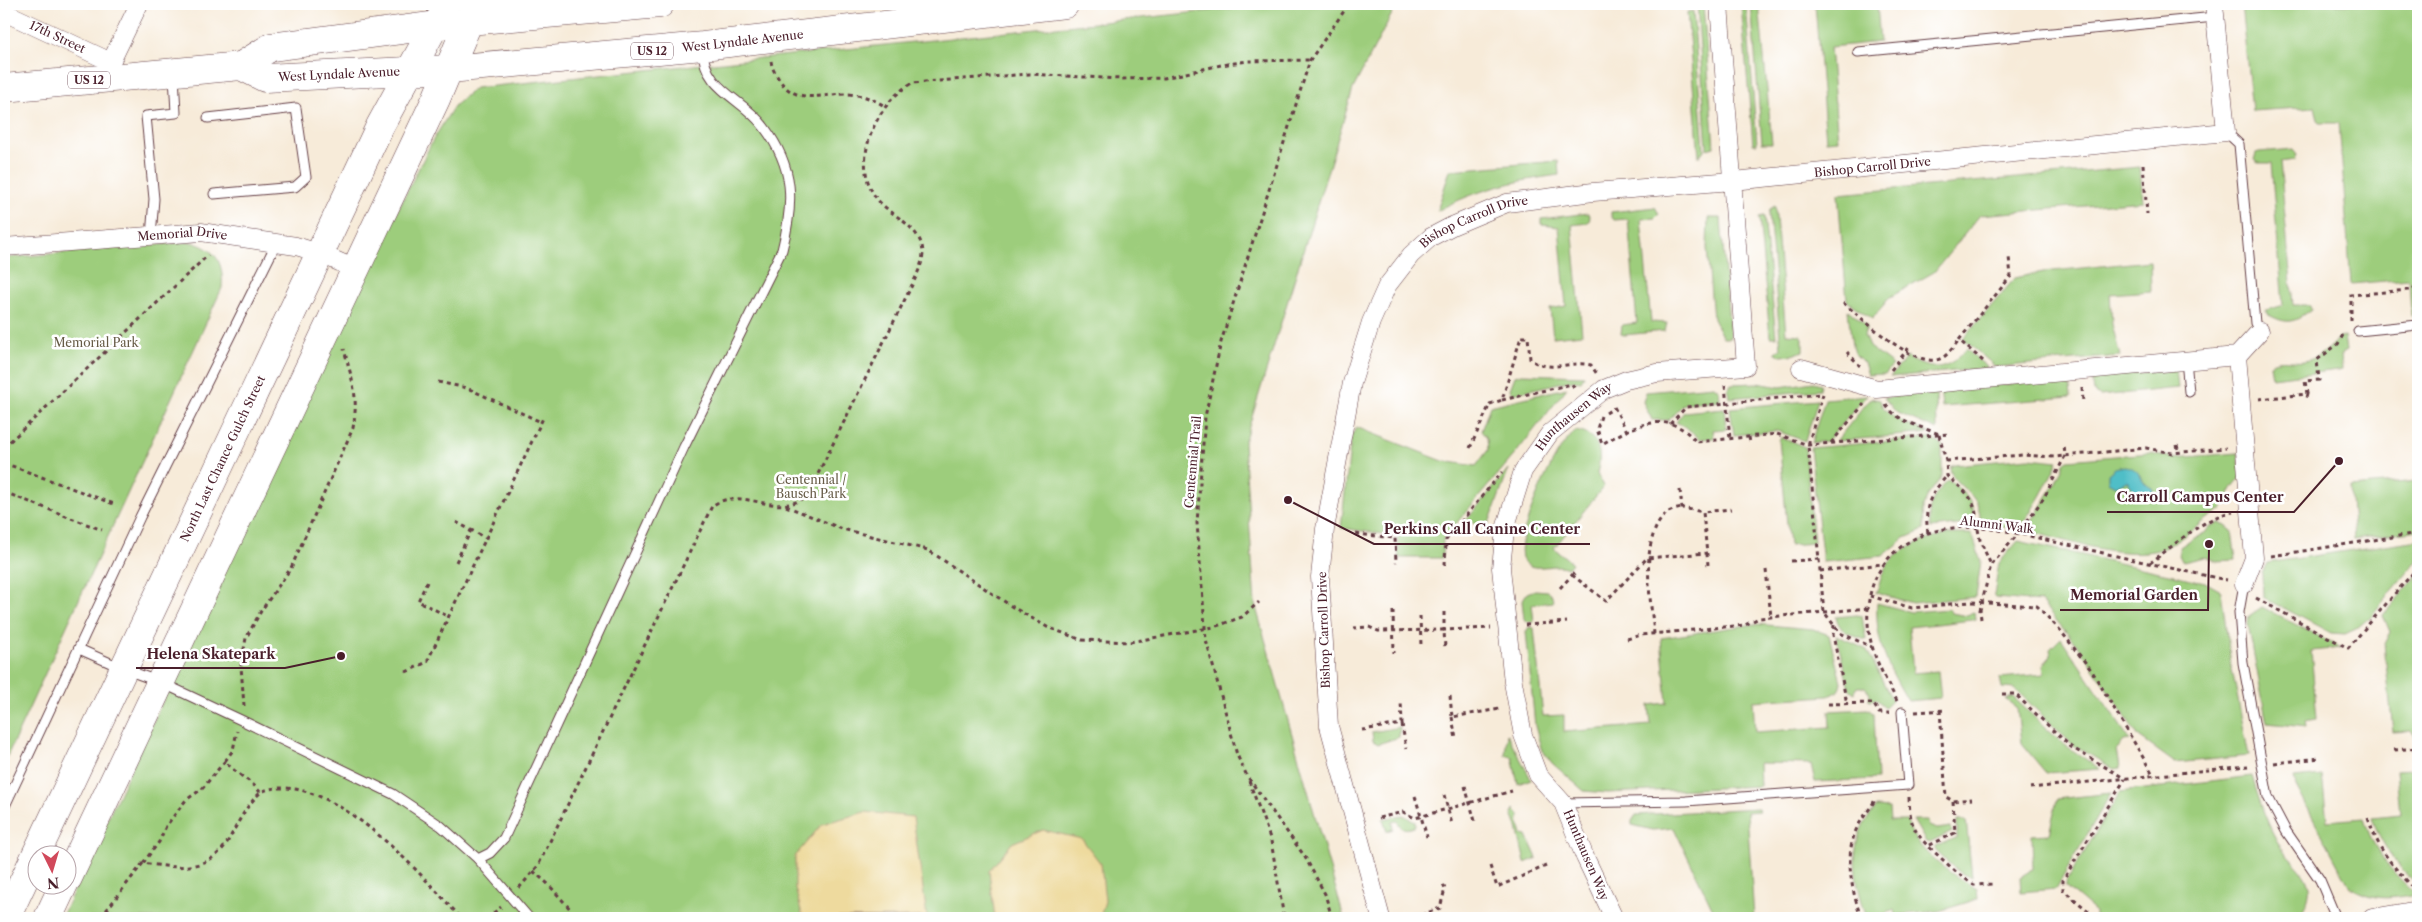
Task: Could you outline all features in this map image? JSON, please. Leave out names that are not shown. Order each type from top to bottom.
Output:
[{"type":"main road","name":"US 12","points":[[4,88],[107,70],[174,72],[241,66],[271,47],[441,14],[660,4]]},
{"type":"main road","name":"West Lyndale Avenue","points":[[241,66],[265,78],[409,72],[703,46],[1065,4]]},
{"type":"main road","points":[[78,857],[355,269],[473,12]]},
{"type":"main road","name":"North Last Chance Gulch Street","points":[[6,918],[380,126],[441,14]]},
{"type":"main road","points":[[48,918],[59,894]]},
{"type":"street","points":[[107,70],[139,4]]},
{"type":"street","name":"Hunthausen Way","points":[[1614,918],[1563,803],[1538,774],[1523,735],[1512,672],[1501,568],[1505,529],[1524,471],[1550,433],[1604,389],[1626,380],[1657,374],[1746,366],[1718,4]]},
{"type":"street","points":[[2214,10],[2226,132]]},
{"type":"street","name":"17th Street","points":[[4,11],[107,70]]},
{"type":"street","name":"Bishop Carroll Drive","points":[[1380,918],[1329,726],[1320,577],[1325,529],[1345,410],[1371,322],[1387,286],[1411,255],[1431,237],[1480,212],[1507,204],[1593,192],[1733,181],[2226,132]]},
{"type":"street","name":"Memorial Drive","points":[[4,247],[201,232],[277,242],[319,253],[355,269]]},
{"type":"street","points":[[1801,368],[1877,389],[2237,356],[2260,331]]},
{"type":"street","points":[[2237,356],[2254,558],[2244,587]]},
{"type":"street","points":[[2372,918],[2418,910]]},
{"type":"lane","points":[[4,11],[7,4]]},
{"type":"lane","points":[[1858,52],[2214,10]]},
{"type":"lane","points":[[478,859],[490,853],[504,838],[684,447],[782,250],[790,218],[790,178],[777,148],[764,126],[712,81],[703,62],[703,46]]},
{"type":"lane","points":[[151,236],[154,199],[146,116],[176,113],[174,72]]},
{"type":"lane","points":[[208,118],[296,108],[306,177],[295,187],[214,194]]},
{"type":"lane","points":[[2226,132],[2239,144],[2255,323],[2260,331]]},
{"type":"lane","points":[[4,808],[140,517],[277,242]]},
{"type":"lane","points":[[2358,330],[2418,325]]},
{"type":"lane","points":[[2186,360],[2189,392]]},
{"type":"lane","points":[[2244,587],[2239,612],[2243,663],[2268,797],[2286,831],[2320,880],[2336,918]]},
{"type":"lane","points":[[79,649],[124,669],[160,682],[393,794],[441,826],[478,859],[512,896],[529,918]]},
{"type":"lane","points":[[1563,803],[1686,801],[1908,785],[1902,712]]},
{"type":"path","name":"Centennial Trail","points":[[1332,918],[1325,894],[1306,856],[1247,776],[1226,720],[1205,629],[1197,523],[1205,417],[1222,342],[1310,60],[1349,4]]},
{"type":"path","points":[[770,56],[772,66],[786,89],[799,96],[856,95],[875,100],[886,107]]},
{"type":"path","points":[[786,506],[798,503],[808,494],[924,258],[922,244],[913,231],[878,200],[869,186],[865,170],[866,155],[873,127],[886,107],[902,89],[912,84],[1028,74],[1121,79],[1164,78],[1221,64],[1248,60],[1310,60]]},
{"type":"path","points":[[2143,164],[2147,214]]},
{"type":"path","points":[[4,447],[208,255]]},
{"type":"path","points":[[1843,303],[1905,352],[1924,360],[1942,358],[2011,276],[2009,256]]},
{"type":"path","points":[[1502,400],[1521,337],[1528,337],[1530,359],[1537,365],[1547,367],[1591,365],[1598,377]]},
{"type":"path","points":[[1959,340],[2003,377]]},
{"type":"path","points":[[244,707],[241,666],[246,638],[261,611],[291,568],[353,428],[357,407],[356,393],[343,341]]},
{"type":"path","points":[[1899,360],[1911,344]]},
{"type":"path","points":[[438,382],[467,388],[541,422]]},
{"type":"path","points":[[1470,448],[1490,404],[1572,384],[1575,389]]},
{"type":"path","points":[[1725,385],[1730,439]]},
{"type":"path","points":[[1830,444],[1877,389],[1890,411],[1907,421],[1939,435]]},
{"type":"path","points":[[1670,424],[1686,407],[1832,393]]},
{"type":"path","points":[[1823,394],[1808,446],[1824,612],[1840,633],[1872,647]]},
{"type":"path","points":[[2241,400],[2307,394],[2306,398]]},
{"type":"path","points":[[1611,402],[1627,432]]},
{"type":"path","points":[[1614,408],[1601,415],[1597,429],[1602,444],[1650,423],[1670,424],[1684,429],[1696,442],[1776,434],[1808,446],[1950,434]]},
{"type":"path","points":[[406,672],[427,662],[544,416]]},
{"type":"path","points":[[1939,435],[1946,461],[1947,476],[1972,499],[1976,508],[1980,540],[1991,565]]},
{"type":"path","points":[[1749,437],[1750,443]]},
{"type":"path","points":[[1981,619],[1991,565],[2018,534],[2045,496],[2065,456],[2064,445]]},
{"type":"path","points":[[2177,445],[2178,453]]},
{"type":"path","points":[[1946,461],[2023,455],[2065,456],[2146,448],[2178,453],[2245,447]]},
{"type":"path","points":[[4,464],[114,504]]},
{"type":"path","points":[[1445,565],[1446,540],[1505,470]]},
{"type":"path","points":[[1928,533],[1926,512],[1928,504],[1936,487],[1947,476]]},
{"type":"path","points":[[1680,490],[1682,508]]},
{"type":"path","points":[[4,492],[102,530]]},
{"type":"path","points":[[487,918],[496,913],[534,871],[593,755],[712,506],[720,500],[745,499],[786,506],[842,529],[928,550],[1011,606],[1047,627],[1082,640],[1130,642],[1205,629],[1235,620],[1259,602]]},
{"type":"path","points":[[1654,634],[1647,558],[1658,524],[1668,511],[1682,508],[1703,512],[1732,509]]},
{"type":"path","points":[[2149,563],[2210,520],[2224,513],[2250,511]]},
{"type":"path","points":[[1703,512],[1708,565]]},
{"type":"path","points":[[456,522],[486,538]]},
{"type":"path","name":"Alumni Walk","points":[[1902,712],[1876,660],[1872,647],[1870,596],[1876,574],[1883,564],[1898,548],[1916,537],[1928,533],[1954,528],[1978,528],[2018,534],[2149,563],[2244,587],[2348,648],[2418,567]]},
{"type":"path","points":[[456,562],[471,530]]},
{"type":"path","points":[[1356,534],[1395,538],[1396,563]]},
{"type":"path","points":[[2254,558],[2418,534]]},
{"type":"path","points":[[1560,588],[1573,574],[1606,601],[1647,558],[1707,553]]},
{"type":"path","points":[[1791,561],[1819,559]]},
{"type":"path","points":[[1820,571],[1883,564]]},
{"type":"path","points":[[1766,570],[1771,617]]},
{"type":"path","points":[[427,582],[418,601],[449,617]]},
{"type":"path","points":[[1870,596],[1912,608],[1970,602],[2037,606],[2060,630],[2092,671],[2154,776]]},
{"type":"path","points":[[1627,639],[1654,634],[1745,625],[1759,618],[1869,608]]},
{"type":"path","points":[[1393,611],[1394,653]]},
{"type":"path","points":[[1444,612],[1445,649]]},
{"type":"path","points":[[1420,616],[1421,646]]},
{"type":"path","points":[[1525,626],[1567,622]]},
{"type":"path","points":[[1834,625],[1833,635],[1847,704]]},
{"type":"path","points":[[1353,628],[1369,627],[1378,631],[1492,628]]},
{"type":"path","points":[[2002,694],[2015,694],[2071,746],[2125,778]]},
{"type":"path","points":[[1450,696],[1456,739]]},
{"type":"path","points":[[1401,701],[1406,749]]},
{"type":"path","points":[[1828,704],[1873,703],[1879,713],[1946,710]]},
{"type":"path","points":[[1452,717],[1501,709]]},
{"type":"path","points":[[1940,710],[1946,797],[1953,800],[1972,799]]},
{"type":"path","points":[[1362,730],[1402,724]]},
{"type":"path","points":[[100,918],[159,842],[166,826],[186,800],[202,788],[225,761],[233,750],[237,734]]},
{"type":"path","points":[[2394,750],[2418,748]]},
{"type":"path","points":[[2292,761],[2321,758]]},
{"type":"path","points":[[225,761],[234,773],[253,782],[260,792]]},
{"type":"path","points":[[2030,788],[2261,764]]},
{"type":"path","points":[[1247,776],[1271,841],[1284,918]]},
{"type":"path","points":[[2092,918],[2091,913],[2064,890],[2064,880],[2125,778]]},
{"type":"path","points":[[1908,785],[1910,821],[1915,832],[1956,872],[1974,885],[1994,884]]},
{"type":"path","points":[[1465,786],[1475,821]]},
{"type":"path","points":[[1861,918],[1853,893],[1850,859],[1857,828],[1884,787]]},
{"type":"path","points":[[143,863],[189,868],[210,861],[227,844],[240,818],[260,792],[276,788],[300,788],[327,799],[364,824],[403,856],[461,918]]},
{"type":"path","points":[[1379,818],[1403,812],[1415,818],[1512,791]]},
{"type":"path","points":[[1444,795],[1452,824]]},
{"type":"path","points":[[1415,796],[1427,837]]},
{"type":"path","points":[[1928,846],[1955,833],[1953,800]]},
{"type":"path","points":[[2368,818],[2376,842],[2395,869],[2418,892]]},
{"type":"path","points":[[1490,866],[1497,887],[1546,866]]},
{"type":"path","points":[[534,871],[578,918]]},
{"type":"path","points":[[1414,918],[1440,908],[1444,889],[1442,882]]},
{"type":"path","points":[[104,918],[106,912]]},
{"type":"green space","name":"Centennial / Bausch Park","points":[[1275,4],[1397,4],[1353,89],[1244,443],[1255,604],[1344,918],[61,918],[72,894],[78,894],[78,882],[338,328],[433,140],[454,106],[475,88]]},
{"type":"green space","points":[[1697,4],[1703,4],[1714,147],[1707,149]]},
{"type":"green space","points":[[1741,4],[1746,4],[1757,144],[1753,144]]},
{"type":"green space","points":[[1751,4],[1759,4],[1772,143],[1762,143]]},
{"type":"green space","points":[[1815,4],[1877,4],[1880,42],[1830,47],[1838,140],[1826,141]]},
{"type":"green space","points":[[2241,4],[2418,4],[2418,316],[2411,316],[2409,279],[2351,284],[2339,123],[2319,123],[2315,107],[2252,111]]},
{"type":"green space","points":[[1693,11],[1704,150],[1699,157],[1687,12]]},
{"type":"green space","points":[[2293,149],[2297,154],[2295,160],[2280,162],[2293,305],[2310,305],[2311,310],[2300,318],[2285,321],[2267,314],[2266,310],[2283,305],[2271,163],[2258,163],[2254,160],[2256,153],[2259,152]]},
{"type":"green space","points":[[1558,161],[1559,175],[1496,187],[1452,203],[1437,211],[1450,170]]},
{"type":"green space","points":[[2140,167],[2143,201],[1980,215],[1934,272],[1890,297],[1872,319],[1847,301],[1838,194]]},
{"type":"green space","points":[[1775,206],[1786,334],[1801,335],[1803,338],[1803,351],[1781,356],[1775,352],[1781,349],[1769,214],[1770,209]]},
{"type":"green space","points":[[1655,207],[1659,214],[1655,218],[1641,219],[1651,322],[1667,323],[1665,331],[1624,335],[1621,334],[1622,325],[1637,323],[1628,219],[1614,220],[1611,212]]},
{"type":"green space","points":[[1588,213],[1590,219],[1587,223],[1572,225],[1582,334],[1553,337],[1550,309],[1566,306],[1559,227],[1542,225],[1542,219]]},
{"type":"green space","points":[[1764,216],[1776,337],[1770,337],[1759,217]]},
{"type":"green space","points":[[1708,218],[1721,218],[1730,338],[1723,338],[1713,319],[1707,248]]},
{"type":"green space","name":"Memorial Park","points":[[191,242],[207,248],[217,258],[222,271],[222,288],[4,763],[4,258]]},
{"type":"green space","points":[[2150,261],[2151,291],[2110,294],[2112,324],[2120,356],[1996,367],[1963,339],[2015,278],[2043,272]]},
{"type":"green space","points":[[1848,310],[1867,326],[1864,335],[1869,347],[1893,365],[1885,374],[1868,375],[1864,363],[1854,353]]},
{"type":"green space","points":[[2344,336],[2346,351],[2341,354],[2342,369],[2272,378],[2270,364],[2278,361],[2310,360],[2324,352],[2340,337]]},
{"type":"green space","points":[[1966,349],[1988,368],[1890,377],[1907,357],[1923,365],[1938,367],[1952,362]]},
{"type":"green space","points":[[2176,370],[2178,388],[2100,396],[2094,393],[2092,376]]},
{"type":"green space","points":[[1522,374],[1584,376],[1581,381],[1572,380],[1512,394],[1510,389],[1515,376]]},
{"type":"green space","points":[[2069,379],[2071,397],[1942,407],[1940,390]]},
{"type":"green space","points":[[1813,382],[1821,384],[1820,390],[1729,398],[1728,390],[1731,384],[1757,383],[1780,387]]},
{"type":"green space","points":[[1714,386],[1719,390],[1720,400],[1685,403],[1668,420],[1652,420],[1643,402],[1646,392]]},
{"type":"green space","points":[[1567,388],[1516,453],[1443,539],[1442,558],[1399,558],[1397,536],[1341,528],[1351,439],[1356,427],[1443,461],[1476,466],[1488,450],[1487,438],[1481,431],[1490,406]]},
{"type":"green space","points":[[1936,391],[1937,430],[1896,412],[1884,398]]},
{"type":"green space","points":[[1867,395],[1827,441],[1811,443],[1825,399]]},
{"type":"green space","points":[[1871,398],[1880,400],[1883,407],[1893,417],[1929,433],[1836,441]]},
{"type":"green space","points":[[1818,400],[1805,441],[1777,431],[1734,435],[1730,408]]},
{"type":"green space","points":[[1724,408],[1726,429],[1713,430],[1714,438],[1700,439],[1676,422],[1684,412]]},
{"type":"green space","points":[[1575,431],[1589,436],[1597,445],[1599,465],[1597,473],[1604,486],[1554,548],[1572,563],[1568,568],[1563,566],[1530,566],[1526,564],[1522,556],[1522,543],[1532,507],[1560,449]]},
{"type":"green space","points":[[1781,437],[1805,447],[1814,543],[1789,545],[1779,440]]},
{"type":"green space","points":[[1926,438],[1942,445],[1942,476],[1927,497],[1923,507],[1924,530],[1905,538],[1883,556],[1823,562],[1810,448]]},
{"type":"green space","points":[[2151,453],[2174,458],[2238,453],[2241,478],[2232,489],[2222,509],[2175,542],[2154,551],[2137,553],[2099,549],[2028,531],[2028,527],[2056,482],[2064,463],[2068,460]]},
{"type":"green space","points":[[2029,458],[2058,461],[2040,496],[2024,521],[2018,529],[1981,524],[1977,504],[1954,478],[1950,467],[1954,465]]},
{"type":"green space","points":[[1509,469],[1489,523],[1464,523]]},
{"type":"green space","points":[[1948,480],[1968,498],[1975,523],[1931,528],[1929,514],[1932,502]]},
{"type":"green space","points":[[2418,481],[2418,530],[2354,539],[2350,487]]},
{"type":"green space","points":[[2219,523],[2232,531],[2236,560],[2217,561],[2205,557],[2183,562],[2179,554],[2180,547],[2196,536],[2205,533],[2209,527]]},
{"type":"green space","points":[[1952,534],[1972,534],[1981,561],[1976,597],[1912,603],[1876,593],[1886,567],[1901,552],[1917,543]]},
{"type":"green space","points":[[2418,540],[2418,560],[2371,616],[2356,629],[2345,634],[2331,633],[2263,597],[2262,573],[2267,563]]},
{"type":"green space","points":[[2018,541],[2205,582],[2221,591],[2231,664],[2249,756],[2175,763],[2139,737],[2081,650],[2041,602],[1996,598],[1994,595],[1999,563]]},
{"type":"green space","points":[[2418,575],[2418,739],[2411,731],[2393,732],[2384,644],[2390,632],[2383,615]]},
{"type":"green space","points":[[1535,590],[1547,591],[1552,595],[1553,602],[1532,604],[1534,622],[1529,622],[1524,619],[1522,601],[1527,593]]},
{"type":"green space","points":[[1877,603],[1911,612],[1949,609],[1951,613],[1968,616],[1972,612],[1975,613],[1976,619],[1973,620],[1909,627],[1913,673],[1938,671],[1941,698],[1908,701],[1894,677],[1884,654],[1878,630]]},
{"type":"green space","points":[[2262,607],[2341,648],[2311,651],[2317,719],[2305,721],[2306,727],[2267,723],[2248,624],[2249,616]]},
{"type":"green space","points":[[1862,616],[1866,640],[1851,635],[1840,627],[1836,617]]},
{"type":"green space","points":[[1755,624],[1813,629],[1829,635],[1841,682],[1837,692],[1828,696],[1753,701],[1755,732],[1830,727],[1829,711],[1868,709],[1874,714],[1877,779],[1815,782],[1811,764],[1759,763],[1760,786],[1607,793],[1584,791],[1552,763],[1541,748],[1535,726],[1526,632],[1529,627],[1534,628],[1543,716],[1564,715],[1564,732],[1651,725],[1649,705],[1667,703],[1661,638]]},
{"type":"green space","points":[[1836,635],[1867,650],[1892,700],[1885,707],[1876,699],[1869,700],[1870,693],[1865,687],[1858,687],[1854,693],[1849,688]]},
{"type":"green space","points":[[2061,638],[2130,740],[2124,741],[2117,749],[2120,768],[2114,769],[2072,744],[2015,689],[2002,688],[2000,678],[2044,674],[2043,665],[2051,656],[2050,649]]},
{"type":"green space","points":[[2013,697],[2062,743],[2100,769],[2046,773],[2021,743],[2017,708],[2005,699]]},
{"type":"green space","points":[[1400,727],[1399,737],[1378,744],[1373,741],[1372,732]]},
{"type":"green space","points":[[1507,734],[1531,779],[1518,784],[1512,757],[1505,755]]},
{"type":"green space","points":[[2418,760],[2418,885],[2390,854],[2380,837],[2372,817],[2400,814],[2396,770],[2413,769]]},
{"type":"green space","points":[[2322,775],[2327,821],[2364,818],[2372,840],[2384,860],[2416,894],[2382,898],[2367,895],[2350,887],[2296,786],[2294,778]]},
{"type":"green space","points":[[2252,776],[2272,832],[2285,853],[2303,873],[2308,883],[2307,902],[2296,918],[2095,918],[2095,912],[2066,887],[2066,883],[2120,792]]},
{"type":"green space","points":[[2111,793],[2056,889],[2021,892],[2020,877],[2033,869],[2032,835],[2049,834],[2057,799]]},
{"type":"green space","points":[[1876,807],[1889,808],[1890,821],[1907,821],[1911,832],[1926,852],[1957,877],[1977,889],[1978,899],[1939,911],[1895,915],[1894,910],[1888,911],[1882,917],[1867,918],[1858,885],[1855,863],[1857,841],[1862,827]]},
{"type":"green space","points":[[1758,808],[1759,811],[1747,812],[1754,918],[1717,918],[1674,828],[1653,830],[1632,825],[1636,815]]},
{"type":"green space","points":[[1514,809],[1520,816],[1518,820],[1522,835],[1527,836],[1537,858],[1525,863],[1512,814]]},
{"type":"green space","points":[[1403,815],[1415,821],[1415,826],[1404,828],[1397,821],[1392,822],[1393,829],[1387,831],[1383,819]]},
{"type":"green space","points":[[1913,820],[1928,820],[1929,826],[1937,829],[1951,827],[1952,832],[1930,843],[1926,842]]},
{"type":"green space","points":[[1957,820],[1966,820],[1972,877],[1962,874],[1935,850],[1935,847],[1957,837]]},
{"type":"sand","points":[[865,812],[913,817],[927,917],[803,918],[795,888],[795,856],[822,824]]},
{"type":"sand","points":[[1043,830],[1082,839],[1101,864],[1105,901],[1100,918],[995,918],[989,871],[1012,843]]},
{"type":"water","points":[[2124,466],[2135,470],[2145,483],[2152,488],[2154,494],[2150,499],[2140,497],[2127,481],[2115,486],[2108,482],[2108,474],[2115,468]]},
{"type":"place","name":"Carroll Campus Center","points":[[2339,461]]},
{"type":"place","name":"Perkins Call Canine Center","points":[[1288,500]]},
{"type":"place","name":"Memorial Garden","points":[[2209,544]]},
{"type":"place","name":"Helena Skatepark","points":[[341,656]]}]
